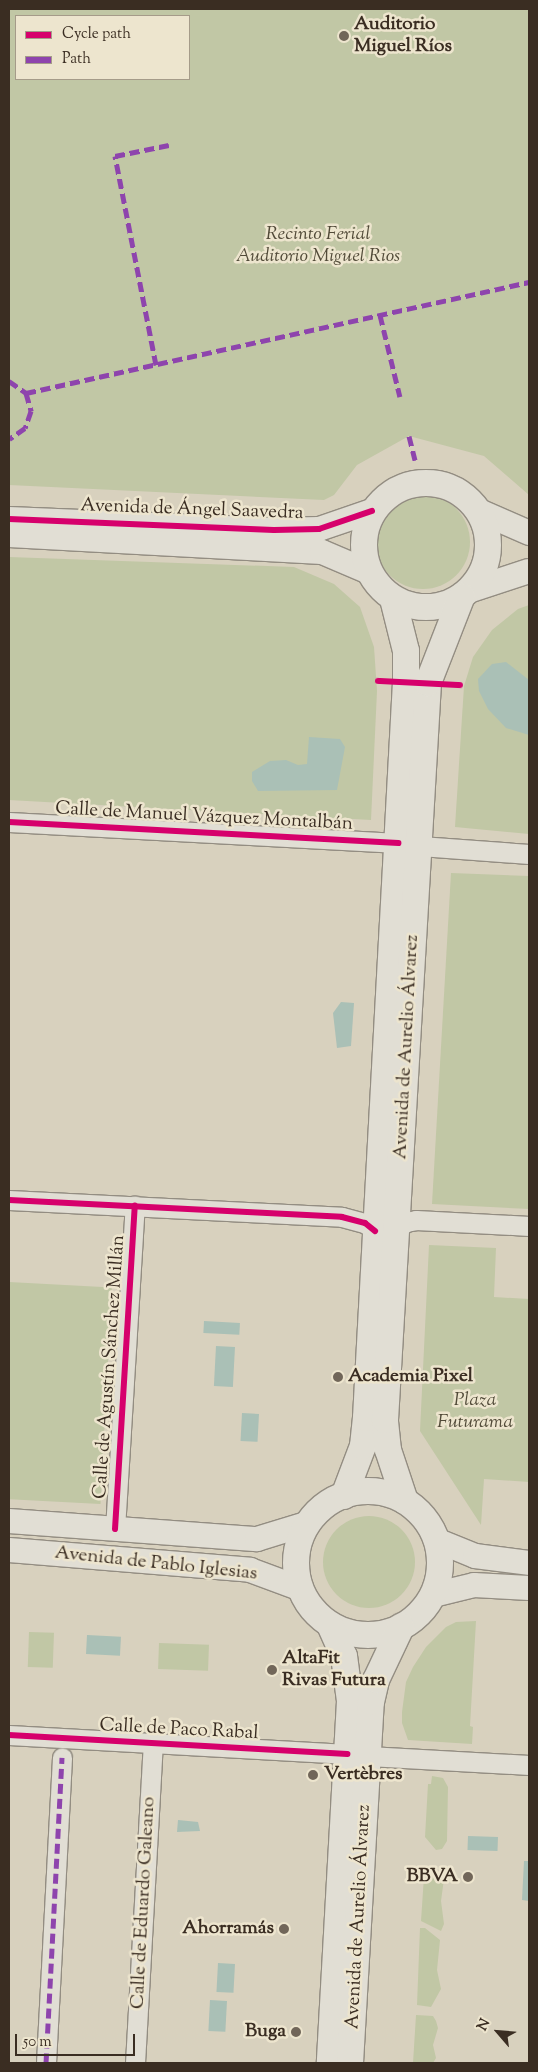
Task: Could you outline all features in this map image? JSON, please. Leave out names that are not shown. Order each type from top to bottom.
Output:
[{"type":"main road","points":[[420,482],[453,488],[478,511],[488,539],[488,553],[481,574],[465,593],[450,602],[423,608],[394,599],[369,572],[363,541],[372,512],[385,497],[401,487],[420,482]]},
{"type":"main road","name":"Avenida de Aurelio Álvarez","points":[[344,1496],[363,1446],[386,1230],[409,844],[428,683],[465,593]]},
{"type":"main road","name":"Avenida de Aurelio Álvarez","points":[[394,599],[406,666],[409,844]]},
{"type":"main road","name":"Avenida de Aurelio Álvarez","points":[[386,1230],[385,1420],[388,1450],[405,1501]]},
{"type":"main road","points":[[372,1491],[405,1501],[418,1511],[436,1540],[440,1558],[439,1577],[433,1595],[414,1619],[384,1634],[365,1636],[330,1624],[313,1609],[301,1589],[296,1566],[298,1551],[308,1523],[324,1507],[344,1496],[372,1491]]},
{"type":"main road","name":"Avenida de Aurelio Álvarez","points":[[330,1624],[344,1656],[357,1755],[350,2063]]},
{"type":"main road","name":"Avenida de Aurelio Álvarez","points":[[330,2063],[357,1755],[376,1680],[401,1627]]},
{"type":"street","points":[[478,511],[529,533]]},
{"type":"street","name":"Avenida de Ángel Saavedra","points":[[9,519],[274,530],[319,529],[372,512]]},
{"type":"street","name":"Avenida de Ángel Saavedra","points":[[9,535],[322,552],[369,572]]},
{"type":"street","points":[[465,593],[529,571]]},
{"type":"street","name":"Calle de Manuel Vázquez Montalbán","points":[[9,822],[409,844],[529,854]]},
{"type":"street","points":[[9,1200],[342,1216],[386,1230],[416,1220],[529,1226]]},
{"type":"street","name":"Calle de Agustín Sánchez Millán","points":[[115,1529],[135,1206]]},
{"type":"street","name":"Avenida de Pablo Iglesias","points":[[9,1522],[257,1539],[308,1523]]},
{"type":"street","points":[[436,1540],[475,1556],[529,1563]]},
{"type":"street","name":"Avenida de Pablo Iglesias","points":[[9,1550],[250,1570],[301,1589]]},
{"type":"street","points":[[433,1595],[474,1585],[529,1588]]},
{"type":"street","name":"Calle de Paco Rabal","points":[[9,1735],[529,1765]]},
{"type":"street","name":"Calle de Eduardo Galeano","points":[[135,2063],[153,1744]]},
{"type":"street","points":[[46,2063],[62,1757]]},
{"type":"green space","name":"Recinto Ferial Auditorio Miguel Rios","points":[[9,9],[529,9],[529,495],[484,456],[409,436],[357,465],[334,495],[324,500],[9,485]]},
{"type":"green space","points":[[423,495],[441,499],[456,509],[466,524],[470,542],[466,560],[456,575],[441,585],[423,589],[405,585],[390,575],[380,560],[376,542],[380,524],[390,509],[405,499]]},
{"type":"green space","points":[[9,557],[294,567],[334,584],[360,607],[374,647],[377,691],[371,820],[9,800]]},
{"type":"green space","points":[[529,605],[529,834],[455,827],[464,686],[473,657],[492,630],[518,609]]},
{"type":"green space","points":[[451,873],[529,876],[529,1209],[432,1204]]},
{"type":"green space","name":"Plaza Futurama","points":[[429,1245],[496,1248],[494,1297],[529,1299],[529,1482],[484,1479],[481,1525],[420,1431]]},
{"type":"green space","points":[[9,1282],[112,1287],[101,1504],[9,1499]]},
{"type":"green space","points":[[369,1516],[386,1520],[401,1530],[411,1545],[415,1562],[411,1579],[401,1594],[386,1604],[369,1608],[352,1604],[337,1594],[327,1579],[323,1562],[327,1545],[337,1530],[352,1520]]},
{"type":"green space","points":[[476,1621],[470,1726],[473,1727],[472,1744],[408,1740],[402,1723],[402,1712],[406,1682],[413,1667],[426,1647],[446,1627],[456,1622]]},
{"type":"green space","points":[[29,1632],[54,1633],[53,1668],[28,1667]]},
{"type":"green space","points":[[159,1643],[209,1645],[208,1671],[158,1669]]},
{"type":"green space","points":[[432,1776],[443,1778],[448,1787],[447,1841],[442,1849],[436,1850],[425,1837],[428,1784],[431,1784]]},
{"type":"green space","points":[[433,1870],[444,1879],[441,1901],[444,1924],[441,1931],[421,1921],[424,1876]]},
{"type":"green space","points":[[420,1928],[425,1928],[440,1940],[437,1970],[441,1989],[431,2007],[417,2005]]},
{"type":"green space","points":[[416,2015],[433,2016],[436,2021],[438,2028],[433,2045],[436,2058],[433,2063],[413,2063]]},
{"type":"shaded area","points":[[506,662],[529,680],[529,735],[506,728],[488,709],[479,691],[478,679],[492,664]]},
{"type":"shaded area","points":[[309,737],[340,739],[345,747],[337,790],[258,791],[252,781],[252,772],[270,761],[286,760],[298,765],[307,764]]},
{"type":"shaded area","points":[[341,1002],[354,1003],[351,1046],[337,1048],[333,1013]]},
{"type":"shaded area","points":[[204,1321],[240,1323],[239,1335],[203,1333]]},
{"type":"shaded area","points":[[216,1346],[235,1347],[233,1387],[214,1386]]},
{"type":"shaded area","points":[[242,1413],[259,1414],[258,1442],[241,1441]]},
{"type":"shaded area","points":[[87,1635],[121,1637],[120,1656],[86,1654]]},
{"type":"shaded area","points":[[178,1820],[198,1822],[200,1831],[177,1832]]},
{"type":"shaded area","points":[[468,1836],[498,1837],[497,1851],[468,1850]]},
{"type":"shaded area","points":[[524,1861],[529,1861],[529,1901],[522,1900]]},
{"type":"shaded area","points":[[218,1963],[235,1964],[233,1993],[216,1992]]},
{"type":"shaded area","points":[[210,2000],[227,2001],[225,2032],[208,2031]]},
{"type":"marked path","points":[[156,365],[115,156],[169,145]]},
{"type":"marked path","points":[[26,393],[529,282]]},
{"type":"marked path","points":[[380,315],[400,397]]},
{"type":"marked path","points":[[9,381],[26,393],[31,411],[25,428],[9,439]]},
{"type":"marked path","points":[[409,436],[415,460]]},
{"type":"marked path","points":[[46,2063],[62,1757]]},
{"type":"cycle path","points":[[9,519],[274,530],[319,529],[372,511]]},
{"type":"cycle path","points":[[378,681],[460,685]]},
{"type":"cycle path","points":[[9,822],[398,843]]},
{"type":"cycle path","points":[[9,1200],[342,1217],[365,1223],[375,1231]]},
{"type":"cycle path","points":[[115,1529],[135,1206]]},
{"type":"cycle path","points":[[9,1735],[347,1754]]},
{"type":"place","name":"Auditorio Miguel Ríos","points":[[344,36]]},
{"type":"place","name":"Academia Pixel","points":[[338,1377]]},
{"type":"place","name":"AltaFit Rivas Futura","points":[[272,1670]]},
{"type":"place","name":"Vertèbres","points":[[313,1775]]},
{"type":"place","name":"BBVA","points":[[468,1877]]},
{"type":"place","name":"Ahorramás","points":[[284,1929]]},
{"type":"place","name":"Buga","points":[[296,2032]]}]
